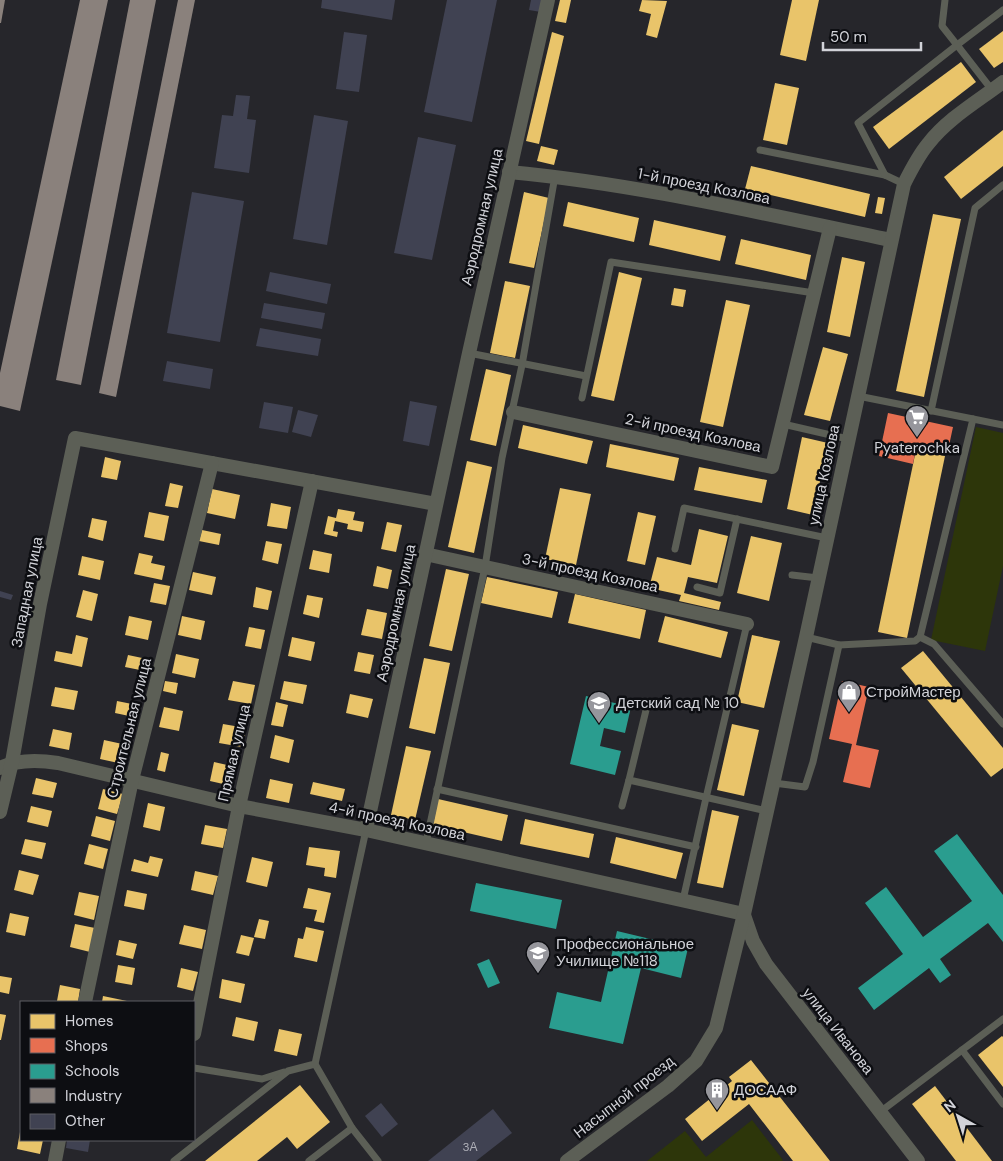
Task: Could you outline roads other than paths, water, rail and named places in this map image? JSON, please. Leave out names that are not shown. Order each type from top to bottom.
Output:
[{"type":"street","name":"Аэродромная улица","points":[[366,830],[548,0]]},
{"type":"street","name":"улица Козлова","points":[[744,914],[904,184],[914,163],[928,143],[946,125],[1003,82]]},
{"type":"street","name":"1-й проезд Козлова","points":[[509,172],[555,176],[660,194],[891,240]]},
{"type":"street","name":"2-й проезд Козлова","points":[[513,412],[772,466],[830,228]]},
{"type":"street","name":"Западная улица","points":[[0,812],[6,765],[75,438],[212,463]]},
{"type":"street","points":[[212,463],[436,504]]},
{"type":"street","name":"Строительная улица","points":[[85,1001],[132,780],[212,463]]},
{"type":"street","name":"Прямая улица","points":[[195,1029],[239,806],[312,481]]},
{"type":"street","name":"3-й проезд Козлова","points":[[425,554],[747,624]]},
{"type":"street","name":"4-й проезд Козлова","points":[[6,765],[43,760],[239,806],[366,830],[744,914]]},
{"type":"street","name":"улица Иванова","points":[[744,914],[753,940],[766,964],[918,1161]]},
{"type":"street","name":"Насыпной проезд","points":[[567,1161],[668,1086],[696,1061],[716,1028],[744,914]]},
{"type":"street","points":[[55,1161],[59,1141]]},
{"type":"lane","points":[[945,0],[942,26],[992,90]]},
{"type":"lane","points":[[885,175],[858,122],[1003,10]]},
{"type":"lane","points":[[760,150],[885,175],[904,184]]},
{"type":"lane","points":[[426,844],[485,567],[502,458],[522,365],[555,176]]},
{"type":"lane","points":[[931,410],[974,208],[1003,185]]},
{"type":"lane","points":[[582,398],[611,262],[814,294]]},
{"type":"lane","points":[[469,354],[586,376]]},
{"type":"lane","points":[[858,396],[1003,425]]},
{"type":"lane","points":[[806,637],[839,645],[914,641],[920,637],[973,419]]},
{"type":"lane","points":[[783,424],[848,439]]},
{"type":"lane","points":[[675,549],[684,508],[827,538]]},
{"type":"lane","points":[[697,587],[720,593],[737,519]]},
{"type":"lane","points":[[792,575],[818,578]]},
{"type":"lane","points":[[683,900],[747,624]]},
{"type":"lane","points":[[920,637],[934,644],[1003,724]]},
{"type":"lane","points":[[774,782],[805,787],[839,645]]},
{"type":"lane","points":[[622,806],[648,702]]},
{"type":"lane","points":[[629,780],[767,811]]},
{"type":"lane","points":[[437,789],[696,847]]},
{"type":"lane","name":"Аэродромная улица","points":[[315,1064],[366,830]]},
{"type":"lane","points":[[880,1112],[1003,1019]]},
{"type":"lane","points":[[962,1050],[1003,1104]]},
{"type":"lane","points":[[195,1068],[262,1079],[315,1064],[352,1128],[378,1161]]},
{"type":"lane","points":[[174,1161],[288,1071]]},
{"type":"lane","points":[[310,1161],[352,1128]]},
{"type":"place","name":"Pyaterochka","points":[[917,438]]},
{"type":"place","name":"СтройМастер","points":[[849,713]]},
{"type":"place","name":"Детский сад № 10","points":[[599,724]]},
{"type":"place","name":"Профессиональное Училище №118","points":[[538,974]]},
{"type":"place","name":"ДОСААФ","points":[[717,1111]]}]
